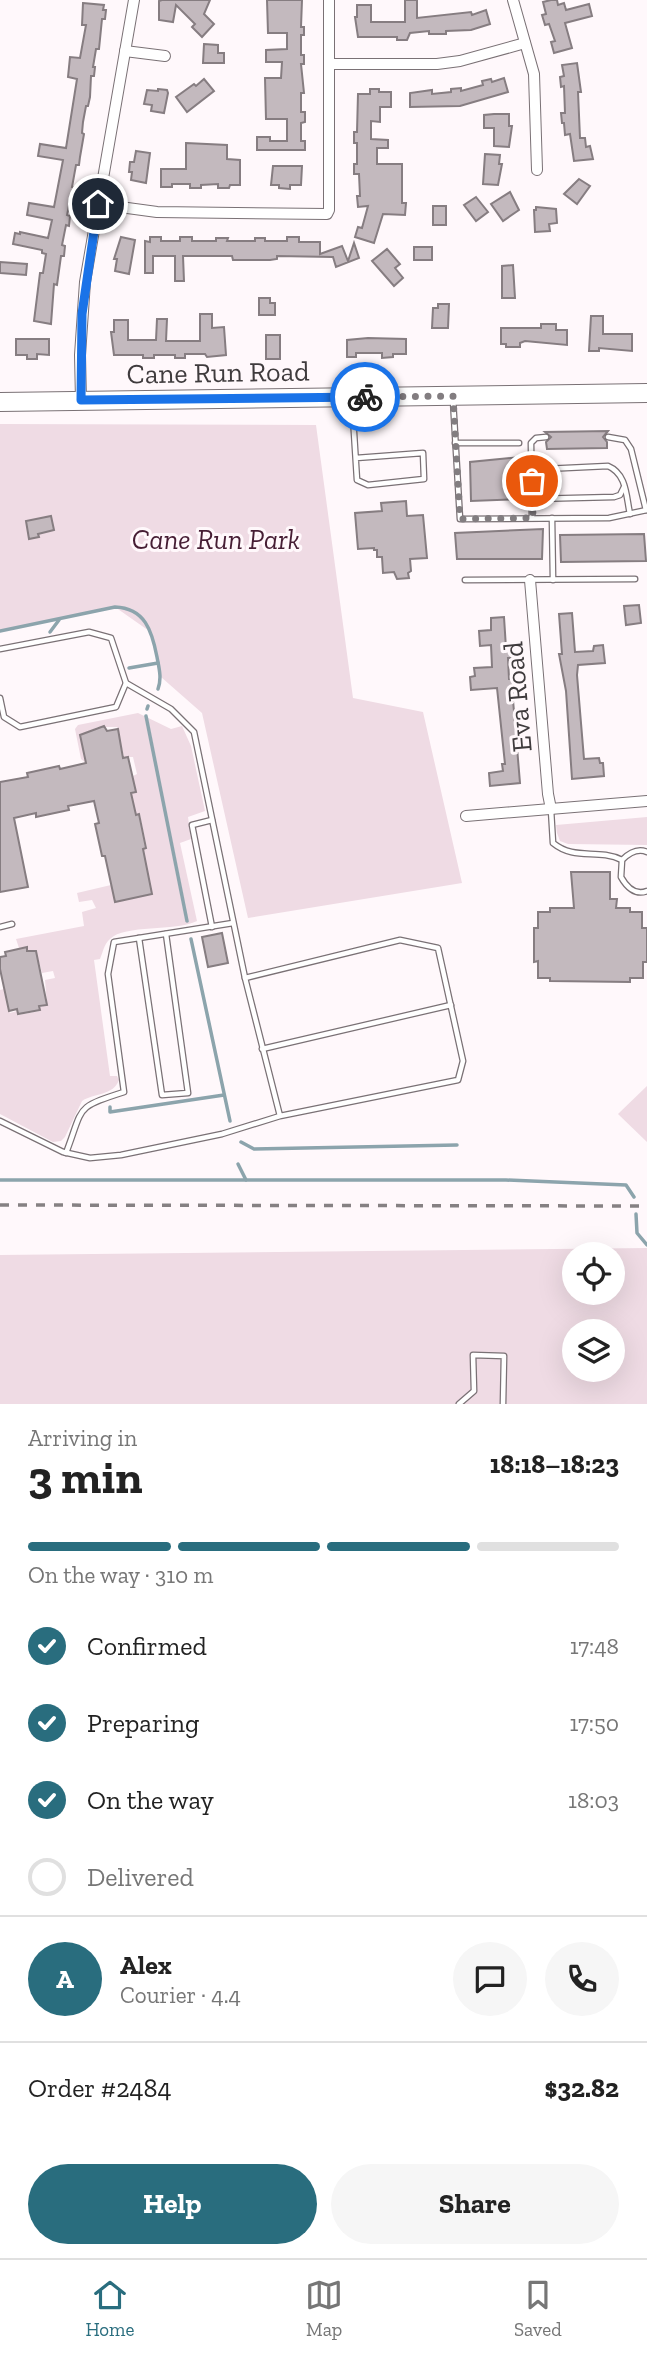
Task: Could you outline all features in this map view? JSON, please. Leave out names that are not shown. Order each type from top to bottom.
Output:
[{"type":"highway","name":"Cane Run Road","points":[[0,402],[647,393]]},
{"type":"street","points":[[81,400],[82,314],[98,204],[134,0]]},
{"type":"street","points":[[98,204],[157,212],[327,214],[329,0]]},
{"type":"street","points":[[513,0],[536,90],[537,170]]},
{"type":"street","points":[[329,64],[437,64],[460,61],[525,43]]},
{"type":"street","points":[[125,51],[164,56]]},
{"type":"street","name":"Eva Road","points":[[530,580],[551,809]]},
{"type":"street","points":[[466,816],[647,801]]},
{"type":"lane","points":[[453,396],[460,519],[609,518],[647,510],[631,449],[625,440],[608,437]]},
{"type":"lane","points":[[352,397],[357,480],[368,485],[424,479],[423,453],[356,458]]},
{"type":"lane","points":[[533,518],[533,439],[546,437]]},
{"type":"lane","points":[[455,443],[519,443]]},
{"type":"lane","points":[[531,463],[545,469],[608,466],[620,474],[630,514]]},
{"type":"lane","points":[[532,499],[614,497],[620,495],[624,486]]},
{"type":"lane","points":[[552,518],[553,580]]},
{"type":"lane","points":[[465,580],[635,579]]},
{"type":"lane","points":[[0,649],[89,632],[111,638],[126,682],[171,709],[194,732],[245,978],[280,1116]]},
{"type":"lane","points":[[0,698],[4,717],[20,727],[116,707],[126,682]]},
{"type":"lane","points":[[551,809],[553,843],[561,850],[572,853],[609,853],[622,860]]},
{"type":"lane","points":[[212,820],[192,825],[212,927]]},
{"type":"lane","points":[[622,860],[636,851],[647,852]]},
{"type":"lane","points":[[622,860],[621,877],[625,884],[632,890],[643,893],[647,891]]},
{"type":"lane","points":[[66,1153],[78,1118],[85,1107],[124,1092],[108,974],[114,942],[233,923]]},
{"type":"lane","points":[[0,927],[12,924]]},
{"type":"lane","points":[[139,938],[163,1095],[188,1093],[166,934]]},
{"type":"lane","points":[[0,1121],[66,1153],[90,1158],[121,1155],[222,1134],[280,1116],[458,1080],[463,1061],[438,948],[400,940],[245,978]]},
{"type":"lane","points":[[262,1049],[451,1005]]},
{"type":"lane","points":[[459,1404],[474,1391],[473,1355],[504,1356],[503,1404]]},
{"type":"green space","name":"Cane Run Park","points":[[0,424],[316,425],[353,698],[423,712],[462,883],[248,918],[202,713],[161,677],[152,633],[115,607],[0,631]]},
{"type":"green space","points":[[138,713],[171,729],[182,726],[191,746],[205,811],[188,817],[191,839],[180,843],[197,921],[117,934],[106,943],[100,959],[94,960],[110,1076],[117,1076],[119,1080],[108,1092],[82,1101],[65,1137],[61,1141],[53,1142],[0,1114],[0,990],[4,989],[10,1013],[17,1011],[18,1015],[40,1011],[40,1007],[47,1005],[45,980],[55,978],[53,971],[42,973],[36,951],[28,951],[27,947],[19,948],[16,939],[84,926],[82,912],[96,908],[92,900],[79,902],[77,893],[111,885],[115,902],[152,894],[143,849],[147,848],[140,815],[136,815],[131,794],[136,792],[133,776],[137,774],[133,757],[124,757],[117,727],[98,727],[80,735],[86,763],[81,759],[75,729],[78,725]]},
{"type":"green space","points":[[647,817],[647,845],[568,844],[560,841],[557,833],[556,825]]},
{"type":"green space","points":[[647,1086],[647,1142],[618,1114]]},
{"type":"green space","points":[[625,1248],[647,1248],[647,1404],[0,1404],[0,1255],[562,1249],[562,1305],[625,1305]]},
{"type":"building","points":[[210,0],[204,14],[214,24],[202,37],[192,27],[195,24],[176,5],[173,22],[159,20],[159,1]]},
{"type":"building","points":[[267,0],[302,0],[301,27],[304,27],[304,35],[301,35],[301,55],[304,55],[304,64],[301,64],[304,93],[301,93],[301,112],[305,112],[305,122],[301,123],[301,141],[305,141],[305,150],[257,150],[257,137],[270,137],[270,141],[287,141],[287,119],[266,119],[265,78],[281,78],[282,62],[266,62],[266,50],[287,49],[287,33],[268,33]]},
{"type":"building","points":[[405,0],[417,0],[417,18],[471,12],[472,15],[486,10],[490,24],[471,30],[446,31],[446,34],[429,34],[429,31],[410,33],[407,40],[397,40],[397,37],[358,37],[355,17],[357,5],[371,5],[371,22],[405,22]]},
{"type":"building","points":[[557,0],[558,5],[564,3],[566,10],[589,4],[592,16],[565,23],[572,48],[554,53],[551,42],[555,41],[549,24],[545,25],[542,15],[546,14],[543,2]]},
{"type":"building","points":[[83,3],[104,5],[103,10],[106,10],[105,19],[102,19],[99,49],[96,49],[94,76],[91,76],[90,97],[83,122],[84,134],[79,165],[76,165],[72,187],[75,188],[74,196],[71,196],[67,215],[70,216],[62,245],[65,246],[64,256],[61,256],[57,285],[54,284],[51,324],[34,321],[40,273],[43,273],[46,254],[42,253],[42,250],[13,244],[15,233],[20,232],[48,238],[52,220],[27,215],[29,203],[54,207],[63,160],[38,156],[40,144],[66,148],[77,79],[68,77],[70,57],[80,58],[86,25],[82,25]]},
{"type":"building","points":[[204,44],[218,45],[218,53],[224,53],[224,63],[203,63]]},
{"type":"building","points":[[577,63],[581,92],[578,92],[580,138],[585,138],[586,147],[590,146],[593,159],[574,161],[570,134],[565,135],[562,123],[561,113],[565,113],[564,86],[561,87],[560,77],[564,76],[562,65]]},
{"type":"building","points":[[504,78],[508,92],[460,106],[410,107],[410,93],[432,90],[432,94],[461,88],[461,91],[483,85],[482,81],[491,79],[492,82]]},
{"type":"building","points":[[204,79],[214,91],[187,112],[176,97]]},
{"type":"building","points":[[370,89],[391,92],[391,107],[380,107],[380,122],[371,121],[371,139],[388,140],[388,148],[377,148],[377,164],[402,164],[402,203],[406,203],[405,215],[383,214],[374,243],[355,237],[358,227],[362,228],[368,206],[358,207],[359,174],[354,174],[357,143],[354,143],[354,132],[357,132],[358,94],[370,94]]},
{"type":"building","points":[[147,90],[167,90],[168,93],[164,113],[151,111],[152,105],[144,104]]},
{"type":"building","points":[[509,114],[509,126],[512,126],[509,147],[494,146],[494,128],[484,128],[484,115]]},
{"type":"building","points":[[186,143],[227,145],[227,159],[240,160],[240,185],[218,188],[218,184],[201,185],[201,188],[190,188],[190,184],[172,184],[172,187],[161,187],[161,169],[186,169]]},
{"type":"building","points":[[136,151],[150,153],[146,183],[131,180],[130,162],[134,162]]},
{"type":"building","points":[[485,154],[500,155],[499,164],[502,164],[498,185],[483,184]]},
{"type":"building","points":[[273,166],[302,166],[301,185],[290,185],[290,189],[271,185]]},
{"type":"building","points":[[579,179],[590,186],[577,204],[564,194]]},
{"type":"building","points":[[510,192],[519,210],[503,221],[491,204]]},
{"type":"building","points":[[476,197],[488,212],[476,221],[464,205]]},
{"type":"building","points":[[433,206],[446,206],[446,225],[433,225]]},
{"type":"building","points":[[536,207],[556,209],[557,223],[549,224],[550,231],[535,232]]},
{"type":"building","points":[[121,237],[135,240],[129,274],[115,271],[117,259],[114,259]]},
{"type":"building","points":[[150,237],[161,237],[161,241],[180,241],[180,237],[192,237],[192,241],[228,238],[227,241],[255,241],[255,238],[265,238],[265,241],[287,241],[287,237],[299,237],[299,242],[320,242],[320,254],[342,246],[348,261],[354,243],[359,258],[336,267],[333,257],[277,256],[277,259],[270,260],[233,260],[232,256],[183,256],[184,281],[175,281],[175,256],[153,256],[153,273],[145,273],[145,241],[150,242]]},
{"type":"building","points":[[414,247],[432,247],[432,260],[414,260]]},
{"type":"building","points":[[387,249],[400,264],[395,268],[403,278],[394,286],[372,261]]},
{"type":"building","points":[[0,262],[27,264],[26,275],[0,273]]},
{"type":"building","points":[[513,265],[515,298],[502,298],[502,266]]},
{"type":"building","points":[[259,298],[270,298],[270,303],[275,303],[275,315],[259,315]]},
{"type":"building","points":[[438,304],[449,304],[448,328],[432,328],[433,308],[438,308]]},
{"type":"building","points":[[200,314],[212,314],[212,328],[224,327],[226,355],[207,357],[205,354],[185,354],[185,358],[175,358],[175,355],[154,355],[154,358],[143,358],[143,355],[114,355],[111,332],[114,332],[114,320],[128,320],[128,340],[156,340],[157,319],[167,319],[166,341],[200,341]]},
{"type":"building","points":[[591,316],[603,316],[603,334],[632,334],[632,351],[599,348],[599,351],[589,351]]},
{"type":"building","points":[[541,324],[556,324],[556,330],[567,330],[567,345],[525,341],[520,343],[520,347],[506,347],[506,344],[501,344],[501,328],[541,328]]},
{"type":"building","points":[[266,335],[280,335],[280,359],[266,359]]},
{"type":"building","points":[[16,339],[49,339],[49,355],[37,354],[37,359],[27,359],[27,355],[16,355]]},
{"type":"building","points":[[406,339],[406,354],[393,354],[393,357],[382,358],[382,353],[356,353],[356,357],[347,357],[347,340]]},
{"type":"building","points":[[608,431],[603,437],[607,448],[547,449],[546,442],[551,437],[545,432]]},
{"type":"building","points":[[520,457],[522,499],[471,501],[470,462]]},
{"type":"building","points":[[406,501],[407,516],[423,515],[427,558],[410,559],[409,578],[397,579],[394,572],[383,573],[382,557],[377,557],[377,550],[358,549],[355,513],[382,511],[381,503]]},
{"type":"building","points":[[51,516],[54,530],[29,539],[26,521]]},
{"type":"building","points":[[543,529],[542,559],[457,559],[455,533]]},
{"type":"building","points":[[644,534],[646,561],[561,562],[560,535]]},
{"type":"building","points":[[639,605],[641,623],[626,625],[624,606]]},
{"type":"building","points":[[572,613],[575,652],[593,651],[594,646],[603,645],[605,663],[578,665],[577,675],[584,759],[599,758],[600,763],[603,763],[604,776],[572,779],[566,691],[559,654],[562,654],[559,614]]},
{"type":"building","points":[[504,617],[506,648],[510,648],[511,658],[508,658],[509,679],[514,679],[515,683],[512,688],[520,783],[490,786],[489,773],[503,771],[502,764],[505,764],[497,688],[471,690],[470,677],[475,676],[474,668],[492,667],[491,645],[480,646],[479,631],[491,630],[491,618]]},
{"type":"building","points":[[104,726],[107,731],[118,729],[123,758],[128,757],[136,792],[131,793],[136,815],[139,814],[152,894],[115,902],[95,824],[99,823],[94,801],[68,806],[69,810],[36,817],[36,813],[14,818],[28,887],[0,892],[0,782],[28,777],[27,773],[86,763],[80,735]]},
{"type":"building","points":[[571,872],[610,872],[610,899],[617,899],[616,908],[630,908],[630,912],[642,912],[642,928],[647,928],[647,962],[643,962],[643,978],[630,978],[630,982],[550,981],[550,978],[538,978],[538,961],[534,962],[534,928],[538,928],[538,912],[550,912],[550,908],[574,908]]},
{"type":"building","points":[[222,933],[228,963],[208,967],[202,937]]},
{"type":"building","points":[[27,947],[27,951],[36,951],[47,1005],[39,1006],[40,1010],[18,1014],[17,1009],[9,1011],[0,957],[6,956],[5,952]]},
{"type":"waterway","points":[[0,631],[115,607],[125,608],[140,616],[149,630],[159,669],[158,689]]},
{"type":"waterway","points":[[50,632],[59,620]]},
{"type":"waterway","points":[[129,668],[158,663]]},
{"type":"waterway","points":[[146,716],[187,921]]},
{"type":"waterway","points":[[191,939],[230,1121]]},
{"type":"waterway","points":[[110,1107],[110,1112],[224,1095]]},
{"type":"waterway","points":[[241,1142],[254,1149],[457,1145]]},
{"type":"waterway","points":[[238,1164],[246,1180]]},
{"type":"waterway","points":[[0,1180],[506,1180],[626,1185],[634,1197]]},
{"type":"waterway","points":[[636,1214],[637,1233],[647,1245]]},
{"type":"railway","points":[[0,1205],[647,1206]]},
{"type":"way so far","points":[[365,397],[453,396],[460,519],[533,518],[532,481]]},
{"type":"route","points":[[98,204],[82,314],[81,400],[365,397]]}]
